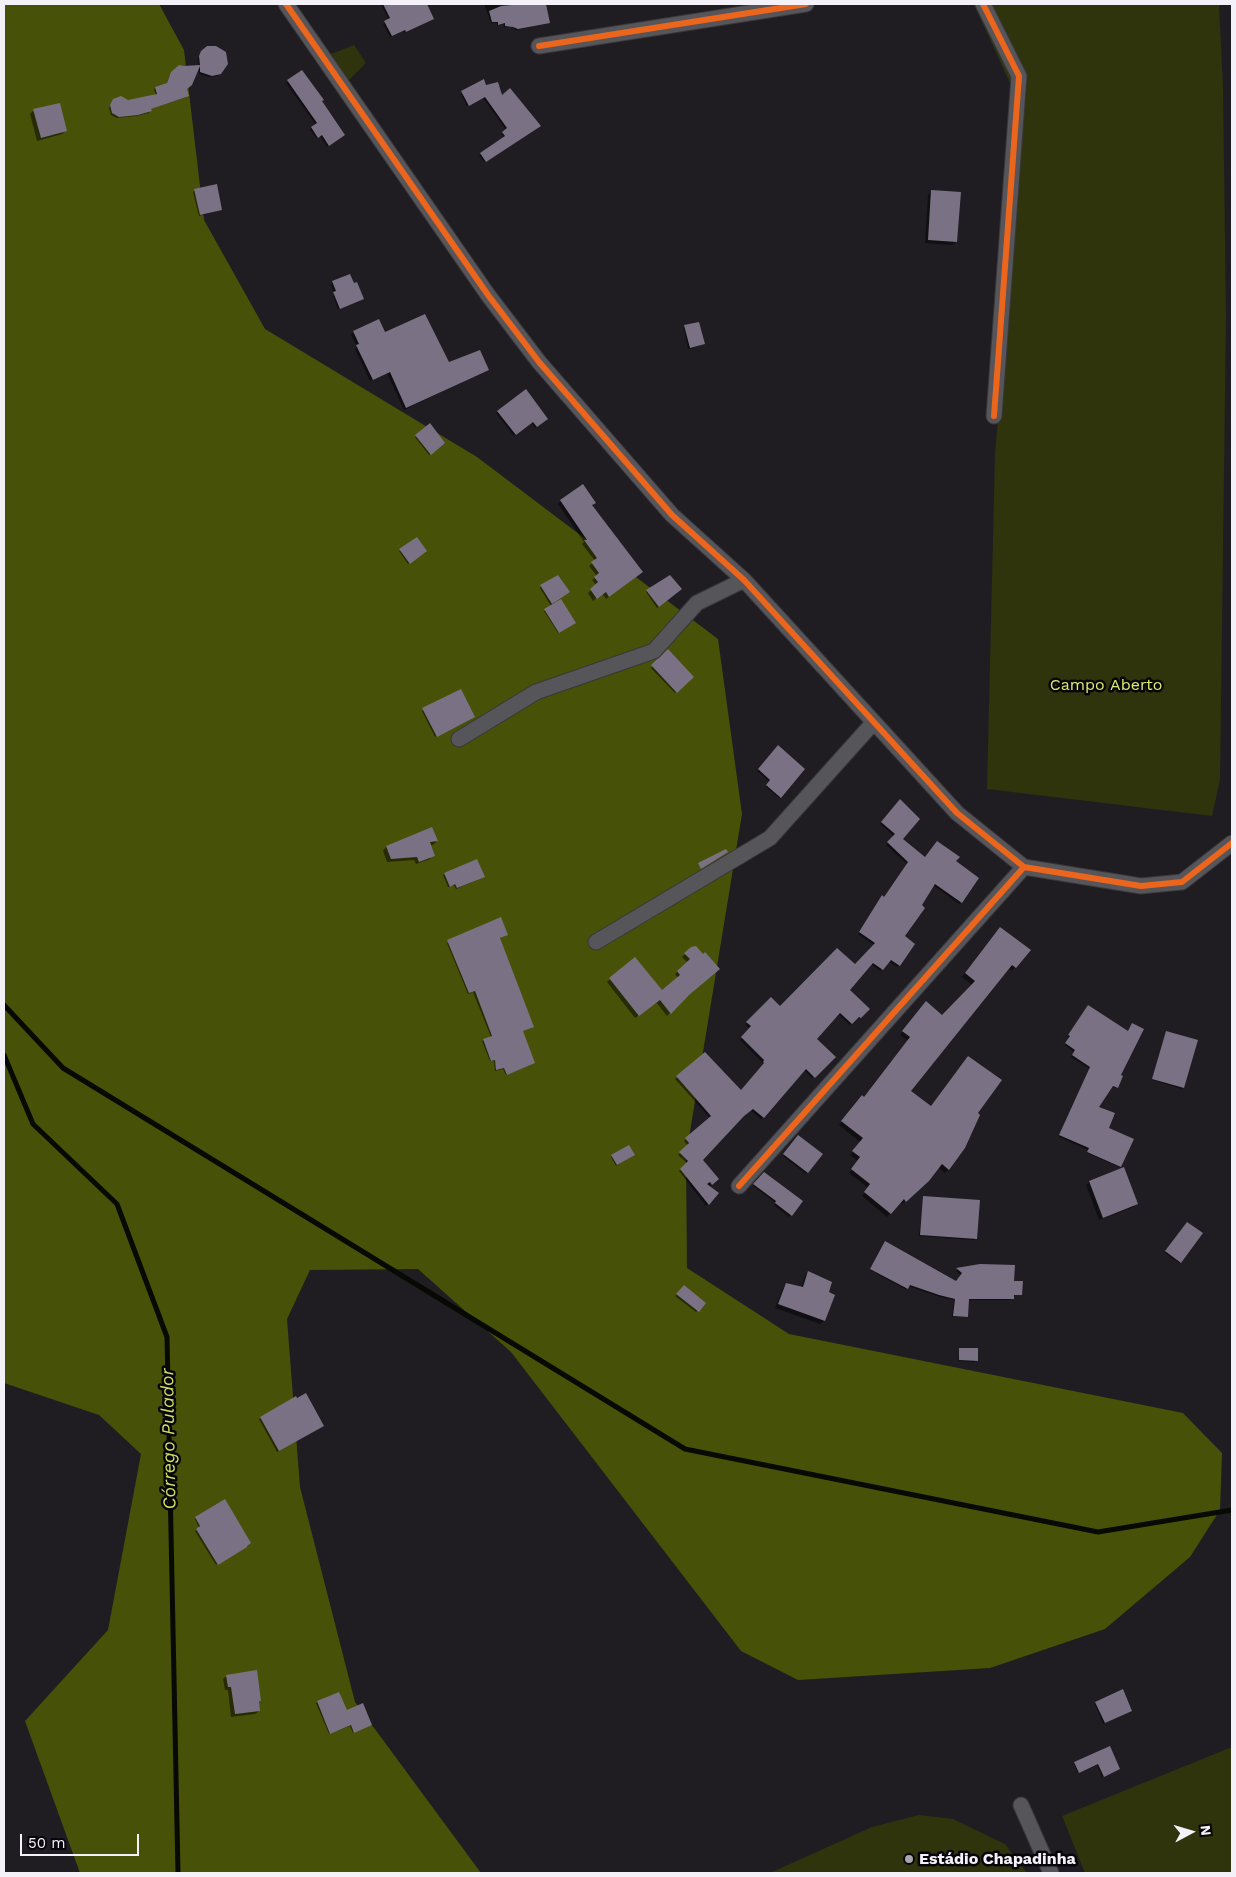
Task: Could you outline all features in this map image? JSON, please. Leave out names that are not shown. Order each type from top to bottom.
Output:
[{"type":"street","points":[[286,4],[488,294],[534,355],[672,515],[744,580],[957,814],[1024,867],[1141,886],[1182,882],[1232,843]]},
{"type":"street","points":[[539,46],[806,4]]},
{"type":"street","points":[[983,4],[1019,76],[994,416]]},
{"type":"street","points":[[459,739],[536,692],[654,651],[697,603],[744,580]]},
{"type":"street","points":[[596,942],[770,838],[874,722]]},
{"type":"street","points":[[739,1186],[1024,867]]},
{"type":"street","points":[[1021,1805],[1051,1873]]},
{"type":"green space","points":[[4,4],[159,4],[184,50],[204,220],[265,329],[477,457],[718,639],[742,814],[686,1156],[687,1268],[789,1334],[1183,1413],[1222,1453],[1220,1510],[1190,1557],[1105,1629],[990,1668],[798,1680],[741,1651],[511,1352],[418,1269],[310,1270],[287,1319],[300,1487],[355,1702],[481,1873],[80,1873],[25,1721],[108,1630],[141,1454],[99,1415],[4,1383]]},
{"type":"green space","name":"Campo Aberto","points":[[974,4],[1219,4],[1223,88],[1226,318],[1220,780],[1212,816],[987,789],[995,454],[1024,114]]},
{"type":"green space","points":[[354,45],[366,63],[345,84],[326,56]]},
{"type":"green space","points":[[1232,1747],[1232,1873],[1085,1873],[1062,1816]]},
{"type":"green space","name":"Estádio Chapadinha","points":[[919,1815],[953,1819],[1005,1844],[1027,1873],[770,1873],[872,1827]]},
{"type":"building","points":[[383,4],[427,4],[434,19],[406,32],[405,30],[392,36],[384,21],[390,18]]},
{"type":"building","points":[[546,4],[550,23],[518,29],[505,26],[505,23],[498,25],[498,22],[492,22],[489,11],[501,6]]},
{"type":"building","points":[[207,46],[216,46],[226,52],[228,64],[221,74],[212,76],[200,72],[200,66],[192,85],[187,89],[189,96],[138,115],[119,117],[112,113],[110,105],[113,99],[121,96],[128,100],[157,94],[155,87],[167,83],[171,72],[179,65],[200,65],[199,56],[201,51]]},
{"type":"building","points":[[302,70],[324,100],[322,101],[345,135],[329,146],[322,135],[318,138],[311,127],[317,123],[287,80]]},
{"type":"building","points":[[484,79],[486,85],[498,82],[502,95],[510,88],[541,126],[486,162],[480,153],[505,136],[502,132],[507,128],[485,97],[469,106],[461,91]]},
{"type":"building","points":[[60,103],[67,131],[41,138],[33,109]]},
{"type":"building","points":[[217,184],[222,210],[200,215],[194,189]]},
{"type":"building","points":[[931,190],[961,192],[957,242],[928,240]]},
{"type":"building","points":[[350,274],[354,283],[357,282],[364,299],[340,309],[333,292],[336,291],[332,281]]},
{"type":"building","points":[[425,314],[449,362],[480,350],[489,370],[406,408],[390,372],[373,380],[356,345],[359,344],[353,331],[379,319],[385,332]]},
{"type":"building","points":[[699,322],[705,344],[690,348],[684,325]]},
{"type":"building","points":[[526,389],[548,419],[537,427],[533,422],[516,435],[497,411]]},
{"type":"building","points":[[430,423],[445,443],[431,455],[415,435]]},
{"type":"building","points":[[583,484],[596,503],[592,505],[643,572],[609,597],[606,592],[597,599],[590,589],[598,582],[594,577],[599,573],[591,562],[597,558],[560,500]]},
{"type":"building","points":[[417,537],[427,551],[410,564],[399,549]]},
{"type":"building","points":[[558,575],[570,592],[552,604],[540,585]]},
{"type":"building","points":[[670,575],[682,589],[659,607],[646,590]]},
{"type":"building","points":[[561,599],[576,623],[559,633],[544,609]]},
{"type":"building","points":[[668,649],[694,677],[677,693],[651,665]]},
{"type":"building","points":[[461,689],[475,717],[437,737],[422,708]]},
{"type":"building","points":[[778,745],[805,769],[781,798],[766,785],[770,780],[758,769]]},
{"type":"building","points":[[900,799],[920,819],[903,839],[925,857],[937,841],[960,857],[956,861],[979,878],[962,903],[935,884],[922,905],[925,908],[905,936],[915,944],[900,966],[891,960],[883,970],[873,963],[850,990],[870,1009],[852,1024],[840,1013],[817,1039],[836,1057],[815,1078],[806,1069],[764,1118],[753,1109],[744,1116],[703,1160],[719,1179],[712,1185],[710,1182],[707,1184],[719,1193],[709,1205],[680,1169],[688,1161],[679,1152],[689,1143],[685,1138],[711,1116],[676,1076],[705,1052],[741,1090],[764,1063],[764,1060],[741,1037],[751,1026],[746,1022],[771,997],[780,1006],[837,948],[855,964],[875,943],[859,932],[882,895],[884,897],[908,862],[887,842],[895,834],[881,822]]},
{"type":"building","points":[[432,827],[438,841],[430,842],[435,856],[419,862],[417,857],[391,859],[386,846]]},
{"type":"building","points":[[726,849],[728,852],[701,869],[698,863]]},
{"type":"building","points":[[477,859],[485,877],[457,888],[455,884],[450,887],[444,873]]},
{"type":"building","points":[[501,917],[508,935],[500,938],[534,1027],[523,1031],[535,1063],[507,1075],[504,1068],[496,1070],[495,1060],[491,1061],[483,1039],[492,1036],[475,991],[469,993],[447,940]]},
{"type":"building","points":[[1000,927],[1031,950],[1016,968],[1012,965],[911,1091],[931,1106],[968,1056],[1002,1080],[978,1113],[980,1115],[965,1148],[949,1170],[942,1164],[929,1181],[906,1202],[904,1199],[891,1214],[864,1192],[870,1184],[851,1169],[860,1157],[852,1151],[863,1138],[841,1121],[862,1095],[864,1097],[910,1037],[902,1031],[926,1001],[942,1015],[975,981],[965,973]]},
{"type":"building","points":[[696,946],[703,954],[705,952],[720,969],[689,995],[671,1014],[660,1000],[639,1016],[609,978],[635,957],[662,990],[680,975],[677,971],[690,959],[684,953],[691,947]]},
{"type":"building","points":[[1088,1005],[1128,1031],[1132,1023],[1144,1029],[1121,1075],[1123,1076],[1118,1088],[1113,1086],[1099,1107],[1115,1113],[1109,1128],[1134,1139],[1121,1167],[1087,1152],[1089,1148],[1059,1135],[1090,1067],[1072,1055],[1075,1050],[1065,1043],[1070,1036],[1068,1035]]},
{"type":"building","points":[[1166,1031],[1198,1040],[1184,1088],[1152,1079]]},
{"type":"building","points":[[798,1135],[823,1154],[808,1173],[783,1154]]},
{"type":"building","points":[[629,1145],[635,1155],[617,1165],[611,1155]]},
{"type":"building","points":[[1124,1167],[1138,1204],[1103,1218],[1089,1181]]},
{"type":"building","points":[[764,1172],[803,1201],[792,1216],[753,1184]]},
{"type":"building","points":[[923,1196],[980,1200],[977,1239],[920,1235]]},
{"type":"building","points":[[1187,1222],[1203,1233],[1181,1263],[1165,1251]]},
{"type":"building","points":[[885,1241],[956,1281],[962,1273],[956,1268],[980,1264],[1015,1265],[1014,1281],[1023,1281],[1022,1295],[1014,1295],[1014,1299],[969,1299],[968,1317],[953,1316],[955,1299],[910,1285],[908,1289],[870,1269]]},
{"type":"building","points":[[808,1271],[832,1282],[829,1292],[835,1295],[825,1321],[778,1304],[786,1283],[803,1287]]},
{"type":"building","points":[[684,1285],[706,1303],[699,1312],[676,1294]]},
{"type":"building","points":[[959,1348],[978,1348],[978,1361],[959,1360]]},
{"type":"building","points":[[306,1393],[324,1426],[279,1451],[260,1417],[296,1396],[297,1398]]},
{"type":"building","points":[[225,1499],[251,1543],[218,1565],[196,1529],[200,1526],[195,1517]]},
{"type":"building","points":[[257,1670],[261,1701],[259,1701],[260,1711],[235,1714],[231,1687],[228,1687],[226,1675]]},
{"type":"building","points":[[1123,1689],[1132,1711],[1105,1723],[1095,1702]]},
{"type":"building","points":[[339,1692],[347,1710],[363,1703],[372,1725],[354,1733],[351,1725],[330,1734],[317,1701]]},
{"type":"building","points":[[1110,1746],[1120,1769],[1104,1777],[1098,1764],[1079,1773],[1074,1762]]},
{"type":"waterway","points":[[4,1005],[63,1068],[685,1449],[1098,1532],[1232,1510]]},
{"type":"waterway","name":"Córrego Pulador","points":[[4,1055],[33,1124],[117,1204],[167,1337],[178,1873]]},
{"type":"cycle path","points":[[286,4],[488,295],[539,362],[672,515],[744,580],[957,813],[1024,867],[1141,886],[1182,882],[1232,843]]},
{"type":"cycle path","points":[[539,46],[806,4]]},
{"type":"cycle path","points":[[983,4],[1019,76],[994,416]]},
{"type":"cycle path","points":[[739,1186],[1024,867]]},
{"type":"place","name":"Estádio Chapadinha","points":[[909,1859]]}]
